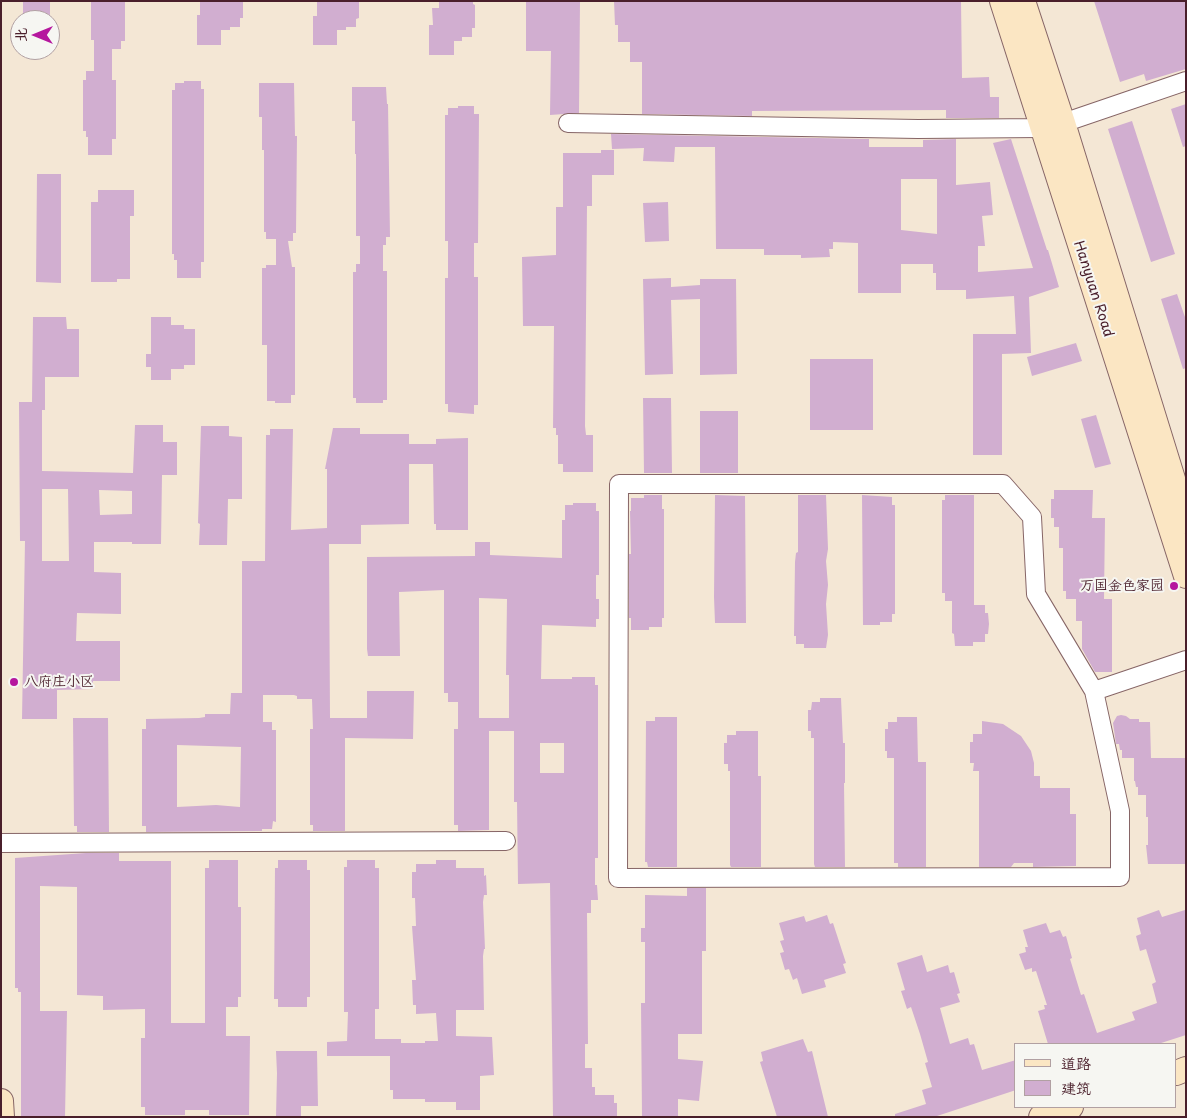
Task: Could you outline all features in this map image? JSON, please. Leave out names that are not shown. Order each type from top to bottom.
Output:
[{"type":"main road","name":"Hanyuan Road","points":[[1002,1],[1052,125],[1186,521]]},
{"type":"main road","name":"Hanyuan Road","points":[[1022,1],[1052,125],[1186,576]]},
{"type":"main road","points":[[1,1101],[2,1117]]},
{"type":"main road","points":[[1041,1117],[1068,1108]]},
{"type":"street","points":[[568,123],[918,129],[1052,125],[1186,81]]},
{"type":"street","points":[[619,484],[1003,484],[1032,517],[1036,594],[1094,691],[1120,811],[1120,877],[618,878],[619,484]]},
{"type":"street","points":[[1094,691],[1186,660]]},
{"type":"street","points":[[1,843],[506,841]]},
{"type":"building","points":[[23,1],[50,1],[50,10],[23,10]]},
{"type":"building","points":[[91,1],[125,1],[125,41],[121,41],[121,49],[112,49],[112,80],[116,80],[116,139],[112,139],[112,155],[88,155],[88,137],[86,137],[86,131],[83,131],[83,80],[86,80],[86,71],[94,71],[94,40],[91,40]]},
{"type":"building","points":[[200,1],[243,1],[243,18],[240,18],[240,27],[230,27],[230,30],[221,30],[221,45],[197,45],[197,15],[200,15]]},
{"type":"building","points":[[317,1],[359,1],[359,18],[356,19],[356,27],[346,27],[346,30],[337,30],[337,45],[313,45],[313,16],[317,16]]},
{"type":"building","points":[[439,1],[473,1],[475,5],[475,28],[472,28],[472,37],[462,37],[462,41],[454,41],[454,55],[429,55],[429,25],[433,25],[432,8],[439,8]]},
{"type":"building","points":[[526,1],[580,1],[579,113],[550,115],[551,51],[526,51]]},
{"type":"building","points":[[614,1],[961,1],[962,78],[989,77],[990,97],[999,97],[999,118],[946,118],[946,110],[752,111],[752,116],[642,114],[642,62],[630,62],[630,42],[618,42],[618,25],[615,25]]},
{"type":"building","points":[[1094,1],[1186,1],[1186,69],[1146,81],[1144,74],[1120,82]]},
{"type":"building","points":[[184,81],[201,81],[201,89],[204,89],[204,262],[201,262],[201,278],[177,278],[177,260],[174,260],[174,254],[172,254],[172,90],[175,90],[175,83],[184,83]]},
{"type":"building","points":[[259,83],[294,83],[295,136],[297,136],[296,233],[293,233],[293,241],[288,241],[292,267],[295,267],[295,395],[291,395],[291,403],[267,401],[267,345],[262,345],[262,268],[266,268],[266,265],[276,265],[276,239],[266,239],[266,232],[264,232],[264,150],[262,150],[262,117],[259,117]]},
{"type":"building","points":[[352,87],[386,87],[388,104],[390,237],[386,237],[386,245],[383,245],[383,271],[387,271],[387,400],[383,400],[383,403],[356,403],[356,398],[353,398],[353,272],[356,272],[356,264],[360,264],[360,236],[356,236],[356,154],[355,121],[352,121]]},
{"type":"building","points":[[1186,104],[1186,146],[1183,147],[1171,109]]},
{"type":"building","points":[[458,106],[474,106],[474,114],[479,114],[478,243],[474,243],[474,277],[478,277],[478,405],[474,405],[474,414],[448,412],[448,404],[445,404],[445,278],[448,278],[448,241],[445,241],[445,115],[448,115],[448,108],[458,108]]},
{"type":"building","points":[[1132,121],[1175,254],[1151,262],[1108,129]]},
{"type":"building","points":[[611,134],[869,139],[869,147],[923,147],[923,140],[956,139],[956,185],[990,182],[993,215],[982,216],[985,246],[978,246],[978,272],[1033,268],[993,143],[1011,139],[1059,287],[1029,297],[1031,353],[1002,354],[1002,455],[973,455],[973,334],[1016,334],[1014,296],[966,299],[966,290],[936,290],[936,273],[933,273],[933,264],[901,264],[901,293],[858,293],[858,243],[833,242],[833,249],[829,249],[830,257],[801,258],[801,255],[764,255],[764,249],[716,249],[715,147],[675,147],[674,162],[643,161],[644,148],[612,149]],"holes":[[[901,179],[937,179],[937,234],[901,230]]]},
{"type":"building","points":[[601,150],[614,150],[614,175],[592,175],[592,206],[587,206],[585,426],[586,435],[593,435],[593,472],[563,472],[563,464],[558,464],[558,435],[556,435],[556,428],[553,428],[554,326],[523,326],[522,257],[556,255],[556,207],[563,207],[563,153],[601,153]]},
{"type":"building","points":[[37,174],[61,174],[61,283],[36,282]]},
{"type":"building","points":[[98,190],[134,190],[134,216],[130,216],[130,279],[117,279],[117,282],[91,282],[91,202],[98,202]]},
{"type":"building","points":[[668,202],[669,241],[645,242],[643,203]]},
{"type":"building","points":[[671,278],[671,287],[700,285],[700,279],[736,279],[737,374],[700,375],[700,299],[671,300],[673,374],[645,375],[643,279]]},
{"type":"building","points":[[1177,294],[1186,320],[1186,368],[1183,369],[1161,299]]},
{"type":"building","points":[[33,317],[66,317],[67,329],[79,329],[79,377],[45,377],[45,410],[42,410],[42,471],[133,473],[135,425],[163,425],[163,442],[177,442],[177,475],[162,475],[161,544],[94,542],[94,572],[121,573],[121,614],[77,613],[76,641],[120,641],[120,681],[93,681],[93,689],[57,690],[57,719],[22,719],[25,541],[20,541],[19,402],[32,402]],"holes":[[[42,489],[68,489],[69,561],[42,561]],[[99,490],[132,491],[132,514],[100,515]]]},
{"type":"building","points":[[151,317],[171,317],[171,325],[184,325],[184,329],[195,329],[195,365],[184,365],[184,369],[171,369],[171,380],[151,380],[151,367],[146,367],[146,354],[151,354]]},
{"type":"building","points":[[1076,343],[1082,361],[1032,376],[1027,357]]},
{"type":"building","points":[[810,359],[873,359],[873,430],[810,430]]},
{"type":"building","points":[[643,398],[671,398],[672,473],[644,473]]},
{"type":"building","points":[[700,411],[738,411],[738,473],[700,473]]},
{"type":"building","points":[[1096,415],[1111,464],[1095,468],[1081,419]]},
{"type":"building","points":[[201,426],[229,426],[229,436],[242,437],[242,499],[228,499],[227,545],[199,545]]},
{"type":"building","points":[[333,428],[360,428],[360,434],[409,434],[409,444],[436,444],[436,439],[468,438],[468,530],[436,530],[436,524],[434,524],[433,464],[409,464],[409,524],[361,525],[361,544],[329,544],[330,718],[367,718],[367,691],[414,691],[413,739],[345,738],[345,831],[313,831],[313,825],[310,825],[310,729],[313,729],[312,699],[297,699],[297,696],[294,695],[263,695],[263,722],[272,722],[272,730],[276,730],[276,822],[273,821],[272,829],[262,829],[262,831],[146,832],[146,826],[142,826],[142,729],[146,729],[146,719],[199,718],[205,717],[205,714],[230,714],[231,693],[242,693],[242,561],[265,561],[266,435],[270,435],[270,429],[293,429],[291,530],[327,528],[327,469],[325,469]],"holes":[[[177,745],[241,747],[240,807],[216,805],[177,807]]]},
{"type":"building","points":[[1054,490],[1093,490],[1092,518],[1105,518],[1104,599],[1112,599],[1112,672],[1095,672],[1082,649],[1082,621],[1076,621],[1076,599],[1066,599],[1066,591],[1063,591],[1063,548],[1059,548],[1059,527],[1054,527],[1054,518],[1051,518],[1051,499],[1054,499]]},
{"type":"building","points":[[644,495],[662,495],[662,509],[664,509],[664,618],[662,618],[662,627],[649,627],[649,630],[631,630],[631,618],[629,618],[629,554],[631,554],[631,498],[644,498]]},
{"type":"building","points":[[715,495],[745,496],[746,623],[715,623]]},
{"type":"building","points":[[798,495],[826,495],[828,585],[826,604],[828,635],[826,648],[804,648],[804,644],[796,644],[796,636],[794,636],[795,562],[796,553],[798,552]]},
{"type":"building","points":[[862,495],[892,497],[892,505],[895,505],[895,614],[892,614],[892,622],[880,622],[880,625],[863,625]]},
{"type":"building","points":[[945,495],[974,495],[974,605],[985,605],[985,613],[988,613],[989,624],[988,634],[985,634],[985,642],[973,642],[973,646],[955,646],[954,634],[952,633],[952,601],[945,601],[945,593],[942,593],[942,500],[945,500]]},
{"type":"building","points":[[573,503],[596,503],[596,511],[599,511],[599,575],[596,575],[596,599],[599,599],[599,619],[596,619],[596,627],[542,625],[541,679],[595,677],[595,685],[598,685],[598,858],[595,858],[595,885],[597,885],[598,900],[591,900],[591,913],[587,913],[588,1044],[585,1044],[585,1068],[592,1068],[592,1087],[595,1087],[595,1095],[614,1095],[614,1103],[617,1103],[617,1117],[553,1117],[550,883],[518,884],[517,802],[514,802],[514,731],[489,731],[489,830],[458,831],[458,825],[454,825],[454,729],[458,729],[458,702],[448,702],[448,693],[444,693],[444,590],[399,592],[400,656],[368,656],[367,649],[367,557],[475,556],[475,542],[490,542],[490,555],[562,558],[562,520],[565,520],[565,505],[573,505]],"holes":[[[479,598],[507,599],[506,675],[509,675],[509,718],[479,718]],[[540,743],[564,743],[564,773],[540,773]]]},
{"type":"building","points":[[820,698],[841,698],[843,743],[845,743],[845,867],[815,867],[814,864],[814,738],[811,738],[811,731],[808,731],[808,710],[811,710],[812,702],[820,702]]},
{"type":"building","points":[[1121,715],[1130,719],[1139,719],[1139,722],[1150,722],[1151,758],[1186,758],[1186,864],[1148,864],[1146,795],[1138,795],[1138,787],[1136,787],[1134,781],[1134,758],[1122,758],[1122,750],[1120,750],[1119,744],[1116,744],[1113,723],[1117,716]]},
{"type":"building","points":[[655,717],[677,717],[677,867],[648,867],[647,862],[645,862],[646,721],[655,721]]},
{"type":"building","points":[[897,717],[917,717],[918,762],[926,762],[926,867],[898,867],[898,863],[894,863],[894,758],[887,758],[887,751],[885,751],[885,729],[888,729],[888,722],[897,722]]},
{"type":"building","points":[[73,718],[108,718],[109,832],[77,832],[77,826],[74,826]]},
{"type":"building","points":[[982,721],[1003,724],[1021,736],[1031,751],[1034,763],[1034,776],[1040,776],[1040,788],[1070,788],[1070,814],[1076,814],[1076,866],[1033,867],[1033,863],[1014,863],[1011,867],[979,867],[979,771],[973,771],[974,763],[970,763],[970,742],[973,742],[973,734],[982,734]]},
{"type":"building","points":[[736,731],[758,731],[758,776],[761,776],[761,867],[731,867],[730,865],[730,771],[728,771],[728,764],[724,764],[724,743],[727,743],[727,735],[736,735]]},
{"type":"building","points":[[86,853],[119,853],[119,861],[171,861],[171,1023],[205,1023],[205,868],[209,868],[209,860],[238,860],[238,907],[241,907],[241,997],[238,997],[238,1007],[226,1007],[226,1036],[250,1036],[249,1115],[209,1115],[209,1110],[185,1110],[185,1115],[145,1115],[145,1107],[141,1107],[141,1038],[145,1038],[145,1009],[103,1010],[103,996],[77,995],[77,887],[40,886],[40,1011],[67,1011],[65,1117],[21,1117],[21,992],[18,992],[18,988],[15,988],[15,858]]},
{"type":"building","points":[[278,860],[307,860],[307,870],[310,870],[310,997],[307,997],[307,1007],[278,1007],[278,999],[274,999],[275,868],[278,868]]},
{"type":"building","points":[[347,860],[375,860],[375,868],[379,868],[379,1009],[375,1009],[375,1039],[401,1039],[401,1043],[438,1041],[436,1013],[416,1014],[416,1005],[413,1005],[412,980],[416,980],[412,926],[416,926],[415,898],[412,898],[412,872],[416,872],[416,864],[436,864],[436,860],[456,860],[456,868],[484,868],[487,895],[484,895],[483,902],[485,949],[483,956],[484,1010],[456,1010],[456,1036],[492,1037],[494,1075],[480,1076],[480,1110],[456,1110],[456,1102],[425,1102],[425,1099],[393,1099],[393,1090],[390,1090],[390,1056],[327,1056],[327,1042],[347,1041],[348,1012],[344,1012],[344,867],[347,867]]},
{"type":"building","points":[[687,888],[706,888],[706,951],[702,951],[702,1034],[678,1034],[678,1059],[703,1061],[699,1101],[678,1099],[678,1117],[642,1117],[641,1003],[645,1003],[645,942],[641,942],[641,928],[645,928],[645,895],[687,896]]},
{"type":"building","points":[[1159,910],[1162,917],[1185,910],[1186,1035],[1161,1043],[1048,1043],[1038,1011],[1045,1009],[1044,1005],[1047,1005],[1036,971],[1032,972],[1032,968],[1025,970],[1019,954],[1026,952],[1025,947],[1028,947],[1023,930],[1046,923],[1050,933],[1060,930],[1063,937],[1066,936],[1072,958],[1070,959],[1081,995],[1084,994],[1097,1033],[1135,1020],[1132,1012],[1157,1003],[1152,984],[1156,982],[1146,949],[1140,951],[1136,936],[1141,934],[1137,918]]},
{"type":"building","points":[[827,915],[830,924],[833,923],[846,963],[843,964],[846,973],[824,980],[826,987],[802,994],[797,978],[793,980],[789,969],[785,970],[780,953],[784,952],[780,941],[784,940],[779,923],[804,916],[806,922]]},
{"type":"building","points":[[922,955],[927,972],[948,965],[950,973],[954,972],[960,993],[957,994],[960,1002],[940,1008],[950,1044],[968,1038],[970,1045],[974,1044],[982,1070],[1014,1061],[1014,1091],[934,1117],[895,1117],[895,1114],[926,1104],[922,1090],[932,1087],[925,1063],[928,1062],[920,1034],[911,1007],[907,1009],[901,991],[905,990],[897,963]]},
{"type":"building","points":[[803,1039],[808,1052],[812,1051],[828,1117],[777,1117],[760,1062],[763,1061],[761,1052]]},
{"type":"building","points":[[276,1051],[317,1051],[318,1106],[301,1106],[301,1117],[276,1117]]},
{"type":"place","name":"万国金色家园","points":[[1174,586]]},
{"type":"place","name":"八府庄小区","points":[[14,682]]}]
